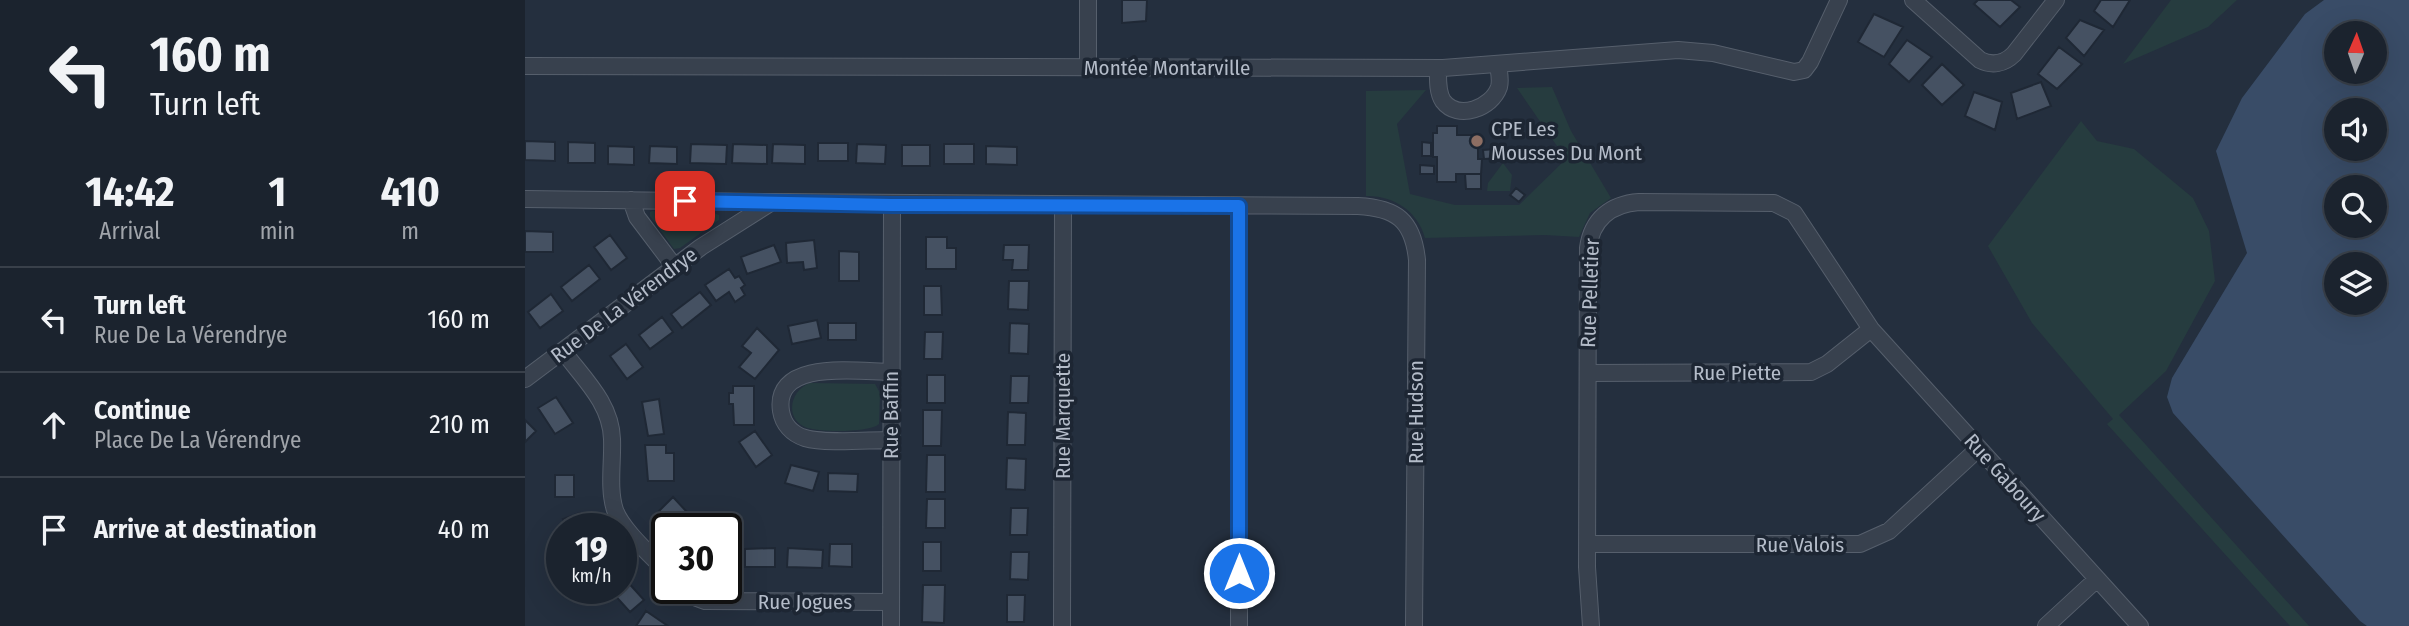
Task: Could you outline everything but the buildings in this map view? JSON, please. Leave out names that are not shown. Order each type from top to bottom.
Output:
[{"type":"street","points":[[1088,0],[1088,68]]},
{"type":"street","name":"Montée Montarville","points":[[525,66],[1438,68],[1678,50],[1723,55],[1787,72],[1804,69],[1812,59],[1839,0]]},
{"type":"street","points":[[1913,0],[1980,60],[1993,64],[2007,60],[2014,54],[2056,0]]},
{"type":"street","points":[[1438,68],[1438,86],[1443,100],[1455,108],[1471,110],[1488,102],[1498,90],[1498,65]]},
{"type":"street","points":[[525,199],[892,205],[1239,206],[1239,626]]},
{"type":"street","points":[[631,200],[637,217],[674,266]]},
{"type":"street","name":"Rue De La Vérendrye","points":[[525,379],[674,266],[732,225],[772,202]]},
{"type":"street","name":"Rue Pelletier","points":[[1591,626],[1587,544],[1587,271],[1590,236],[1605,213],[1633,202],[1774,202],[1794,213],[1871,329]]},
{"type":"street","name":"Rue Baffin","points":[[891,626],[892,205]]},
{"type":"street","name":"Rue Marquette","points":[[1062,626],[1063,205]]},
{"type":"street","name":"Rue Hudson","points":[[1239,206],[1358,206],[1387,210],[1401,219],[1414,240],[1417,260],[1415,626]]},
{"type":"street","name":"Rue Piette","points":[[1588,373],[1811,372],[1827,364],[1871,329]]},
{"type":"street","name":"Rue Gaboury","points":[[1871,329],[2140,626]]},
{"type":"street","points":[[563,351],[598,396],[609,416],[613,439],[613,497],[616,513],[651,553]]},
{"type":"street","points":[[891,372],[803,374],[787,386],[781,406],[787,426],[805,438],[891,440]]},
{"type":"street","name":"Rue Valois","points":[[1587,544],[1860,544],[1889,531],[1978,449]]},
{"type":"street","points":[[2046,626],[2097,579]]},
{"type":"street","name":"Rue Jogues","points":[[742,601],[890,602]]},
{"type":"green space","points":[[2171,0],[2237,0],[2208,27],[2123,64]]},
{"type":"green space","points":[[1552,87],[1571,131],[1611,198],[1590,213],[1579,237],[1545,235],[1425,238],[1417,220],[1403,206],[1386,198],[1366,196],[1366,91],[1426,90],[1397,124],[1410,194],[1455,205],[1519,205],[1566,159],[1517,88]]},
{"type":"green space","points":[[2081,121],[2097,141],[2134,149],[2193,198],[2209,231],[2215,281],[2166,371],[2119,415],[2309,626],[2290,626],[2107,424],[2113,419],[2032,323],[1988,246]]},
{"type":"green space","points":[[1503,163],[1512,175],[1510,191],[1487,191],[1488,183]]},
{"type":"green space","points":[[652,211],[714,213],[719,215],[719,220],[680,248],[674,249],[650,216]]},
{"type":"green space","points":[[810,383],[875,384],[880,393],[879,424],[865,429],[842,431],[803,426],[797,421],[792,409],[795,396]]},
{"type":"water","points":[[2324,0],[2409,0],[2409,626],[2367,626],[2360,621],[2173,413],[2167,397],[2172,378],[2247,253],[2216,151],[2242,98],[2305,14]]},
{"type":"place","name":"CPE Les Mousses Du Mont","points":[[1477,141]]},
{"type":"route","points":[[685,201],[892,205],[1239,206],[1239,573]]}]
